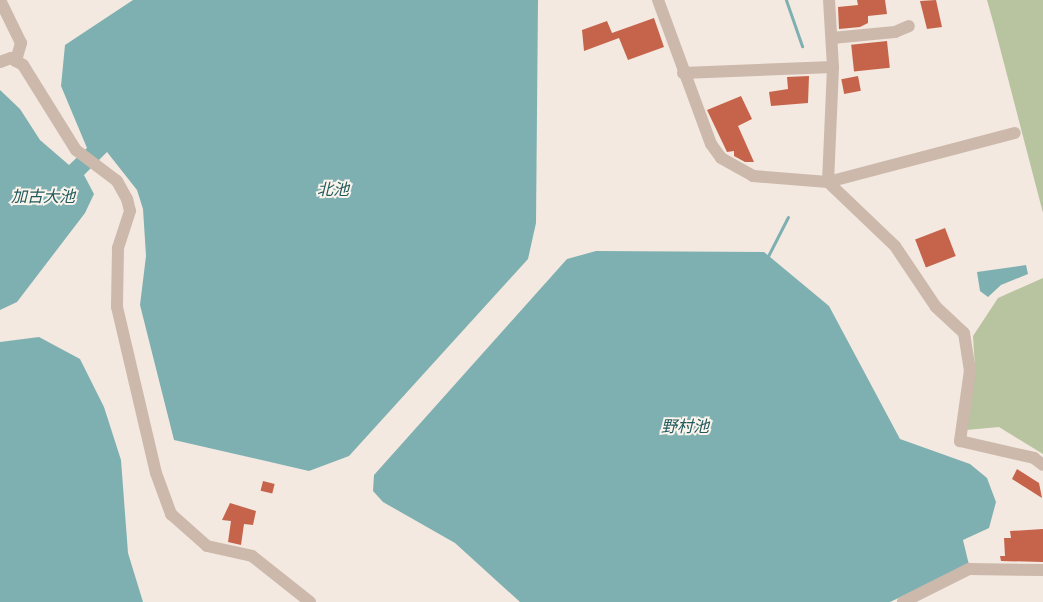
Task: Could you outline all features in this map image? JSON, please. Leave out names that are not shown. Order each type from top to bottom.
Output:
[{"type":"street","points":[[0,0],[21,43],[16,61]]},
{"type":"street","points":[[658,0],[683,73],[711,144],[721,158],[753,176],[828,182],[1015,133]]},
{"type":"street","points":[[829,0],[833,67],[828,182],[896,246],[936,307],[964,333],[970,370],[960,440],[1034,458],[1043,465]]},
{"type":"street","points":[[832,38],[895,32],[910,26]]},
{"type":"street","points":[[0,62],[16,61],[39,84],[53,118],[76,150],[117,181],[130,212],[118,248],[117,307],[163,500],[171,514],[207,546],[252,556],[310,602]]},
{"type":"street","points":[[683,73],[833,67]]},
{"type":"street","points":[[904,602],[969,569],[1043,570]]},
{"type":"green space","points":[[987,0],[1043,0],[1043,213],[994,25]]},
{"type":"green space","points":[[1043,278],[1043,454],[999,427],[966,430],[975,368],[973,336],[998,298]]},
{"type":"water","name":"北池","points":[[133,0],[538,0],[536,223],[528,259],[349,456],[309,471],[174,440],[140,305],[146,256],[143,209],[137,190],[107,152],[84,175],[94,194],[85,213],[17,302],[0,310],[0,90],[20,109],[40,140],[69,165],[87,148],[61,86],[65,45]]},
{"type":"water","name":"野村池","points":[[596,251],[764,252],[829,306],[900,439],[970,464],[987,478],[996,502],[989,528],[963,540],[969,565],[890,602],[520,602],[455,543],[383,502],[373,491],[374,475],[567,259]]},
{"type":"water","points":[[1026,265],[1028,274],[1001,285],[988,297],[980,291],[977,272]]},
{"type":"water","points":[[39,337],[80,359],[104,407],[121,460],[128,553],[143,602],[0,602],[0,342]]},
{"type":"building","points":[[857,0],[885,0],[887,14],[868,16],[868,23],[860,27],[839,29],[838,7],[858,5]]},
{"type":"building","points":[[936,0],[942,27],[927,29],[920,1]]},
{"type":"building","points":[[654,18],[664,47],[628,60],[619,38],[584,51],[582,30],[607,21],[612,33]]},
{"type":"building","points":[[887,41],[890,68],[854,72],[851,45]]},
{"type":"building","points":[[809,76],[808,103],[771,106],[769,92],[788,89],[787,77]]},
{"type":"building","points":[[858,76],[861,91],[844,94],[841,79]]},
{"type":"building","points":[[741,96],[752,119],[738,126],[754,162],[745,162],[734,156],[734,151],[727,152],[707,110]]},
{"type":"building","points":[[945,228],[956,256],[926,267],[915,239]]},
{"type":"building","points":[[1017,469],[1039,483],[1042,498],[1012,479]]},
{"type":"building","points":[[263,481],[275,484],[272,494],[261,491]]},
{"type":"building","points":[[230,503],[256,511],[253,525],[244,524],[241,545],[228,542],[231,521],[222,520]]},
{"type":"building","points":[[1043,529],[1043,562],[1001,561],[1000,556],[1005,556],[1004,538],[1011,538],[1010,531]]},
{"type":"waterway","points":[[786,0],[802,46]]},
{"type":"waterway","points":[[767,258],[788,217]]},
{"type":"water label","name":"加古大池","points":[[43,197]]}]
